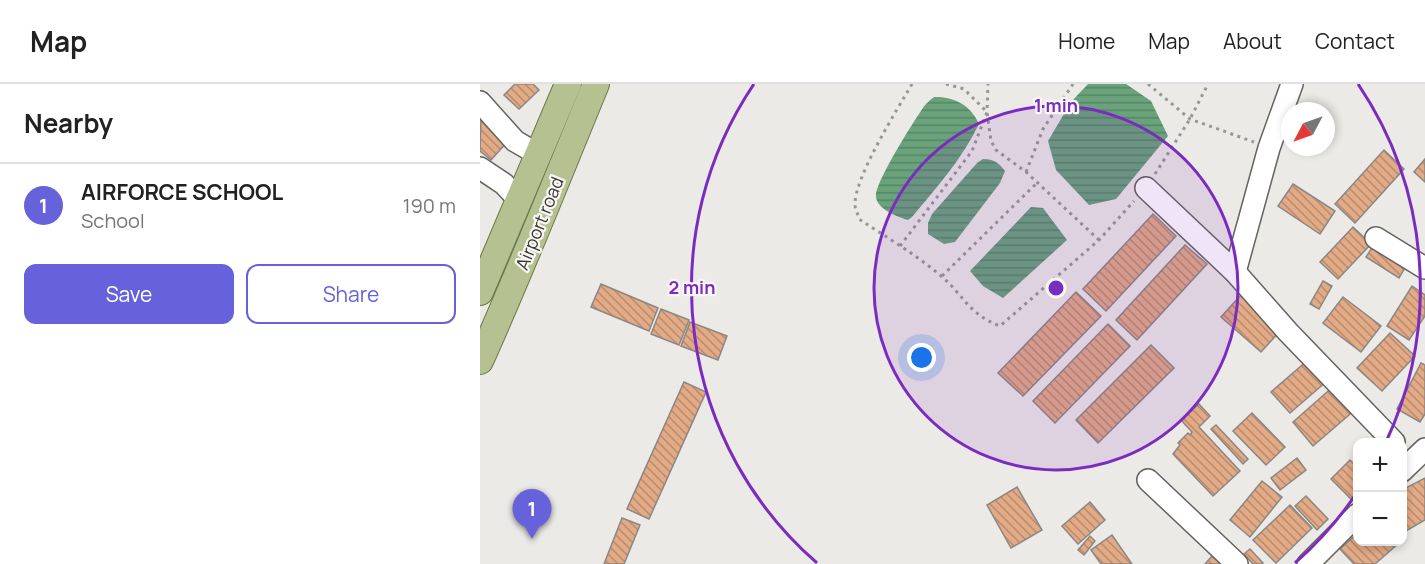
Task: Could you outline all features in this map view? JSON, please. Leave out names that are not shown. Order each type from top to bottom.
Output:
[{"type":"main road","name":"Airport road","points":[[480,292],[568,84]]},
{"type":"main road","name":"Airport road","points":[[480,361],[514,287],[532,236],[596,84]]},
{"type":"street","points":[[1235,272],[1269,148],[1292,84]]},
{"type":"street","points":[[480,102],[515,141],[539,155]]},
{"type":"street","points":[[480,168],[504,184],[519,200]]},
{"type":"street","points":[[1146,188],[1235,272],[1296,341],[1390,438]]},
{"type":"street","points":[[1376,238],[1425,268]]},
{"type":"street","points":[[1148,480],[1237,564]]},
{"type":"street","points":[[1308,564],[1353,519]]},
{"type":"path","points":[[912,84],[880,140],[861,180],[855,205],[859,219],[942,276],[968,307],[989,322],[1000,326],[1099,240],[1146,188],[1190,119],[1208,84]]},
{"type":"path","points":[[946,84],[964,89],[987,112]]},
{"type":"path","points":[[988,84],[987,112],[991,141],[996,150],[1038,182],[1099,240]]},
{"type":"path","points":[[1026,172],[1043,129],[1073,84]]},
{"type":"path","points":[[1148,84],[1190,119],[1269,148]]},
{"type":"path","points":[[900,246],[972,151],[987,112]]},
{"type":"path","points":[[942,276],[1038,182]]},
{"type":"shaded area","points":[[1088,84],[1126,84],[1151,101],[1168,136],[1116,199],[1089,205],[1056,170],[1048,141],[1071,102]]},
{"type":"shaded area","points":[[934,97],[948,98],[961,103],[976,117],[979,124],[949,172],[908,220],[883,209],[877,201],[877,189],[910,128]]},
{"type":"shaded area","points":[[983,159],[996,162],[1005,171],[1000,183],[955,242],[944,244],[928,234],[928,223],[932,214]]},
{"type":"shaded area","points":[[1031,207],[1043,208],[1067,240],[1003,298],[983,286],[970,271]]},
{"type":"building","points":[[515,84],[533,84],[539,90],[519,109],[504,95]]},
{"type":"building","points":[[481,116],[508,141],[491,160],[480,151]]},
{"type":"building","points":[[1384,150],[1404,169],[1355,223],[1335,204]]},
{"type":"building","points":[[1425,159],[1425,182],[1414,172]]},
{"type":"building","points":[[1293,184],[1335,211],[1320,234],[1278,206]]},
{"type":"building","points":[[1153,214],[1176,236],[1106,311],[1083,289]]},
{"type":"building","points":[[1353,227],[1371,244],[1338,279],[1320,262]]},
{"type":"building","points":[[1377,240],[1409,261],[1399,278],[1366,257]]},
{"type":"building","points":[[1185,245],[1207,264],[1137,340],[1116,320]]},
{"type":"building","points":[[1323,281],[1332,286],[1319,309],[1310,304]]},
{"type":"building","points":[[601,284],[658,308],[649,331],[591,307]]},
{"type":"building","points":[[1412,286],[1425,295],[1425,316],[1409,340],[1387,326]]},
{"type":"building","points":[[1076,292],[1101,316],[1023,396],[998,373]]},
{"type":"building","points":[[1241,295],[1281,330],[1261,352],[1221,317]]},
{"type":"building","points":[[1343,297],[1381,326],[1361,352],[1323,323]]},
{"type":"building","points":[[661,309],[689,320],[679,345],[651,334]]},
{"type":"building","points":[[690,322],[727,336],[718,360],[681,346]]},
{"type":"building","points":[[1108,324],[1130,346],[1055,423],[1033,401]]},
{"type":"building","points":[[1390,333],[1415,356],[1382,391],[1357,368]]},
{"type":"building","points":[[1151,345],[1174,368],[1098,443],[1076,420]]},
{"type":"building","points":[[1308,360],[1327,381],[1290,413],[1271,392]]},
{"type":"building","points":[[1421,363],[1425,365],[1425,414],[1420,422],[1397,409]]},
{"type":"building","points":[[684,382],[706,392],[649,519],[627,509]]},
{"type":"building","points":[[1335,385],[1356,409],[1313,446],[1293,422]]},
{"type":"building","points":[[1199,404],[1210,416],[1199,427],[1240,471],[1213,496],[1173,454],[1180,445],[1178,443],[1192,432],[1181,420]]},
{"type":"building","points":[[1252,413],[1285,447],[1266,465],[1233,431]]},
{"type":"building","points":[[1216,425],[1248,459],[1243,464],[1211,429]]},
{"type":"building","points":[[1297,458],[1306,470],[1280,490],[1271,478]]},
{"type":"building","points":[[1350,460],[1353,463],[1353,499],[1352,500],[1331,479]]},
{"type":"building","points":[[1425,478],[1425,520],[1407,530],[1407,492],[1407,487]]},
{"type":"building","points":[[1262,481],[1282,497],[1250,537],[1230,520]]},
{"type":"building","points":[[1017,487],[1042,530],[1011,548],[987,505]]},
{"type":"building","points":[[1306,496],[1328,519],[1317,530],[1295,506]]},
{"type":"building","points":[[1090,502],[1105,520],[1078,544],[1062,526]]},
{"type":"building","points":[[1290,505],[1312,528],[1276,563],[1253,540]]},
{"type":"building","points":[[622,518],[640,525],[624,564],[604,564]]},
{"type":"building","points":[[1112,535],[1132,564],[1101,564],[1091,550]]},
{"type":"building","points":[[1090,536],[1095,541],[1084,555],[1078,550]]},
{"type":"building","points":[[1353,537],[1353,546],[1395,546],[1375,564],[1354,564],[1340,549]]},
{"type":"building","points":[[1250,549],[1262,564],[1253,564],[1244,554]]},
{"type":"building","points":[[1212,556],[1221,564],[1205,564]]},
{"type":"place","name":"AIRFORCE SCHOOL","points":[[532,539]]}]
